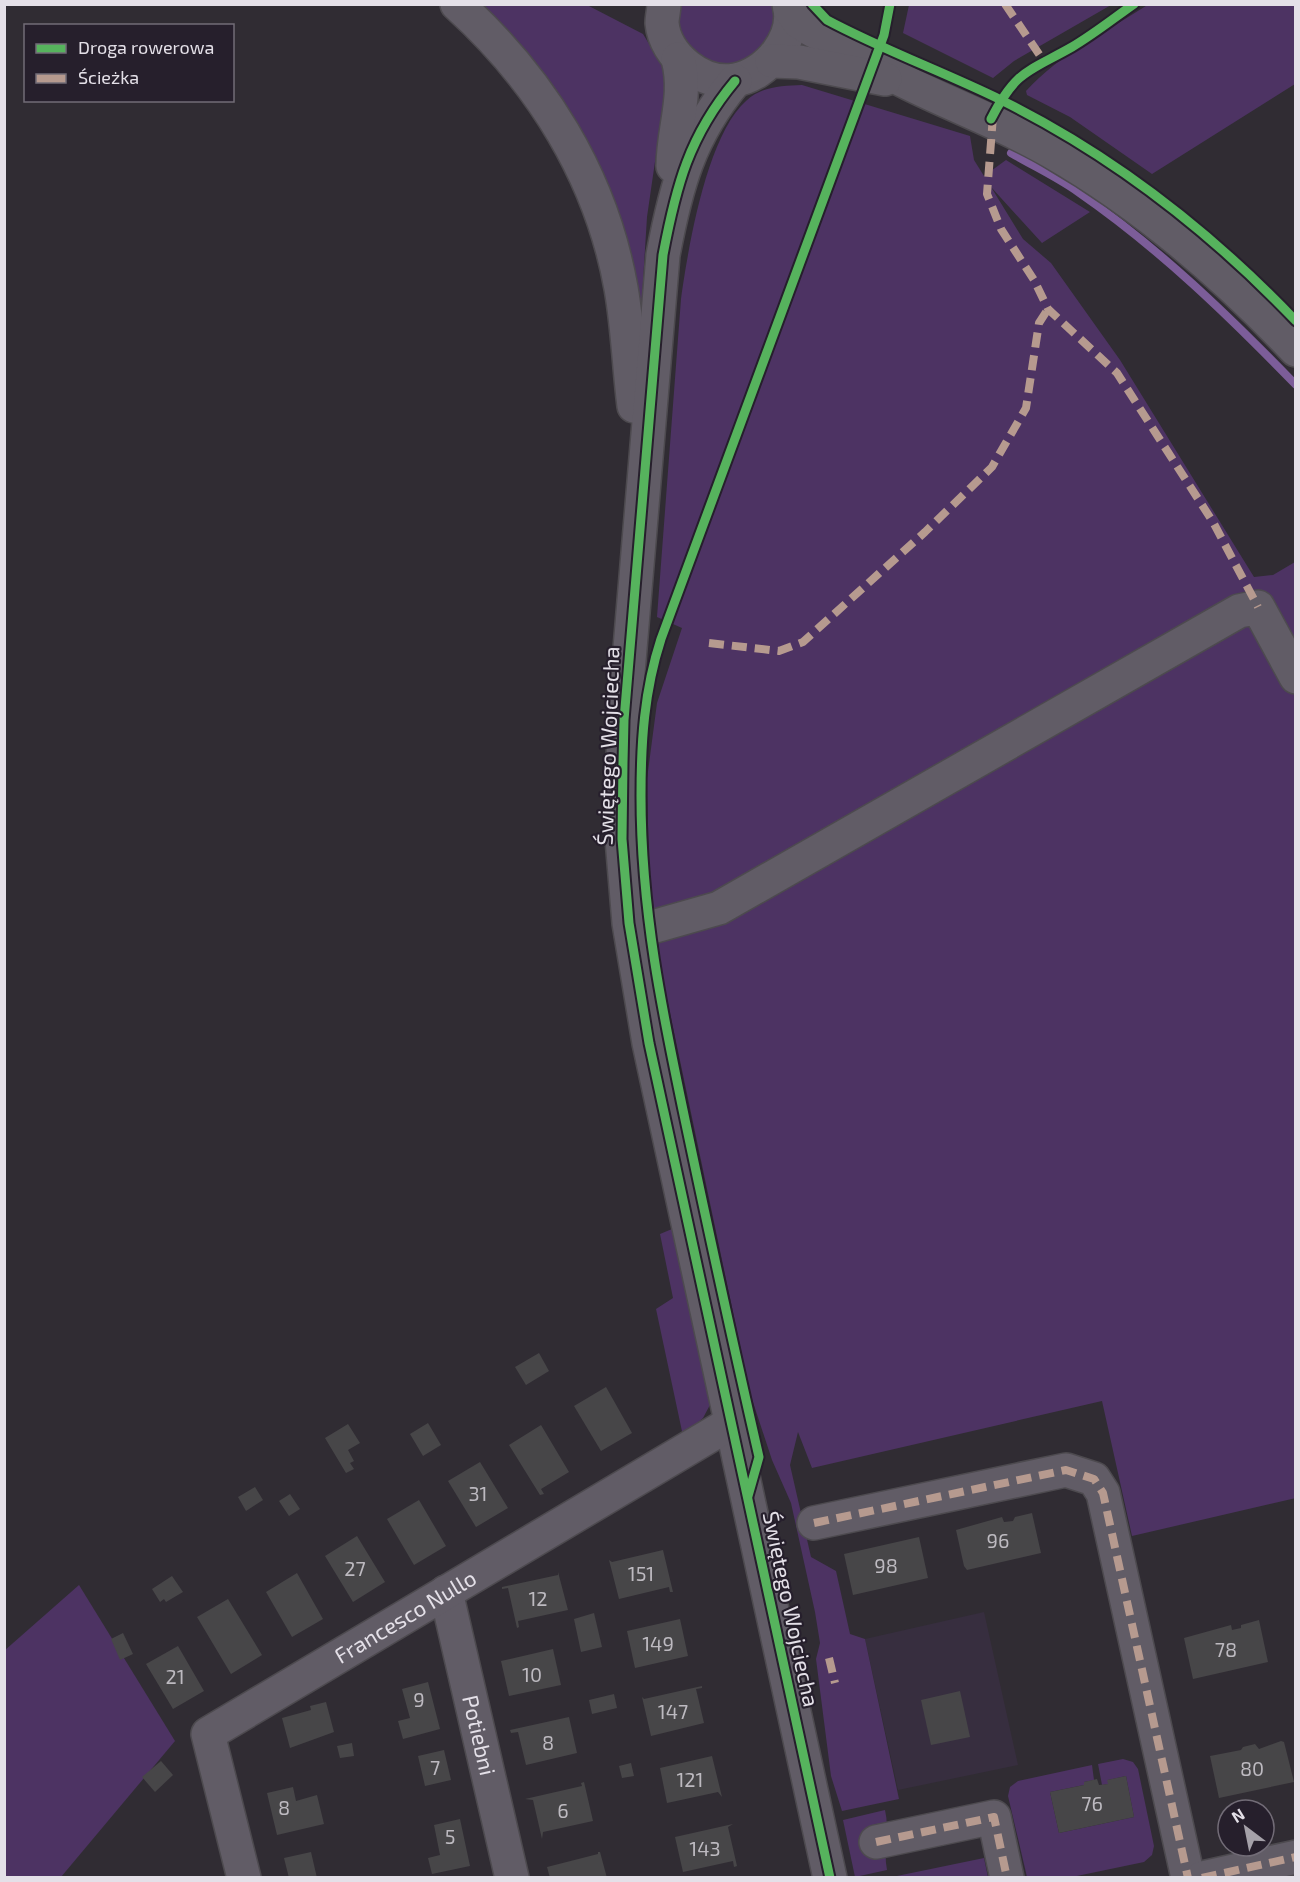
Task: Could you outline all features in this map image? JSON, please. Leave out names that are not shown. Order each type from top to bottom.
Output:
[{"type":"street","points":[[457,4],[489,33],[520,68],[551,111],[590,184],[609,237],[621,287],[644,474]]},
{"type":"street","points":[[636,4],[663,14],[667,42],[678,58],[694,71],[713,78],[735,81],[754,73],[772,61],[786,37],[789,7]]},
{"type":"street","points":[[789,7],[799,22],[812,30],[908,83],[991,119],[1113,189],[1199,255],[1296,350]]},
{"type":"street","name":"Świętego Wojciecha","points":[[678,58],[683,77],[683,94],[673,147],[673,202],[658,304],[644,474],[624,720],[622,839],[631,933],[649,1043],[830,1878]]},
{"type":"street","points":[[772,61],[800,62],[826,69],[908,83]]},
{"type":"street","name":"Świętego Wojciecha","points":[[673,202],[695,138],[712,108],[735,81]]},
{"type":"street","points":[[631,933],[719,909],[1239,611],[1258,607],[1296,677]]},
{"type":"street","name":"Francesco Nullo","points":[[244,1878],[208,1734],[731,1423]]},
{"type":"street","points":[[814,1523],[1066,1470],[1094,1479],[1103,1493],[1188,1878]]},
{"type":"street","name":"Potiebni","points":[[446,1592],[512,1878]]},
{"type":"street","points":[[876,1842],[994,1817],[1007,1878]]},
{"type":"street","points":[[1202,1878],[1296,1857]]},
{"type":"shaded area","points":[[909,4],[1111,5],[1014,61],[993,78],[903,33]]},
{"type":"shaded area","points":[[1149,4],[1296,5],[1295,84],[1152,174],[1070,117],[1027,95],[1026,91],[1069,54]]},
{"type":"shaded area","points":[[479,5],[587,5],[643,34],[662,65],[666,84],[664,114],[647,217],[641,313],[599,175],[575,123],[543,73]]},
{"type":"shaded area","points":[[671,5],[783,5],[783,32],[743,73],[687,59]]},
{"type":"shaded area","points":[[802,85],[970,136],[974,160],[984,176],[1006,160],[1090,212],[1042,243],[991,187],[1023,239],[1051,263],[1120,360],[1254,577],[1273,575],[1295,562],[1296,1498],[1132,1536],[1102,1401],[812,1468],[798,1432],[790,1465],[811,1557],[836,1571],[850,1634],[865,1639],[899,1799],[842,1811],[831,1776],[816,1659],[820,1643],[815,1612],[791,1503],[772,1460],[750,1393],[662,975],[649,872],[647,779],[657,703],[682,628],[657,617],[681,299],[694,223],[710,165],[732,117],[746,101],[759,92],[772,88]]},
{"type":"shaded area","points":[[672,1229],[711,1403],[703,1418],[683,1436],[656,1309],[673,1298],[660,1234]]},
{"type":"shaded area","points":[[79,1585],[175,1741],[61,1877],[5,1877],[4,1651]]},
{"type":"shaded area","points":[[984,1612],[1018,1765],[898,1790],[865,1639]]},
{"type":"shaded area","points":[[1123,1759],[1133,1762],[1138,1769],[1154,1846],[1152,1855],[1144,1862],[1072,1877],[1027,1877],[1008,1796],[1010,1787],[1018,1781],[1092,1765],[1094,1780],[1084,1782],[1084,1785],[1050,1792],[1059,1833],[1134,1817],[1126,1776],[1108,1780],[1108,1784],[1102,1785],[1098,1764]]},
{"type":"shaded area","points":[[885,1810],[887,1870],[855,1877],[843,1820]]},
{"type":"shaded area","points":[[984,1858],[988,1877],[892,1877]]},
{"type":"building","points":[[539,1353],[549,1371],[526,1385],[515,1367]]},
{"type":"building","points":[[606,1387],[632,1433],[601,1451],[574,1406]]},
{"type":"building","points":[[428,1423],[441,1445],[423,1456],[410,1434]]},
{"type":"building","points":[[348,1424],[360,1443],[348,1450],[354,1461],[350,1463],[354,1469],[346,1473],[325,1438]]},
{"type":"building","points":[[541,1425],[569,1472],[541,1489],[544,1494],[540,1495],[509,1445]]},
{"type":"building","points":[[480,1462],[508,1508],[476,1527],[448,1481]]},
{"type":"building","points":[[255,1487],[263,1500],[246,1511],[238,1497]]},
{"type":"building","points":[[290,1494],[300,1509],[289,1516],[279,1501]]},
{"type":"building","points":[[419,1500],[446,1546],[414,1565],[387,1519]]},
{"type":"building","points":[[1032,1513],[1041,1553],[967,1570],[964,1566],[956,1530],[1002,1517],[1004,1522],[1013,1521],[1015,1517]]},
{"type":"building","points":[[357,1536],[385,1582],[353,1602],[325,1556]]},
{"type":"building","points":[[919,1537],[928,1578],[853,1595],[844,1554]]},
{"type":"building","points":[[663,1550],[673,1592],[670,1592],[669,1587],[619,1599],[609,1560],[612,1562]]},
{"type":"building","points":[[558,1572],[568,1610],[518,1621],[519,1627],[517,1628],[508,1588],[502,1589],[502,1587],[558,1575]]},
{"type":"building","points":[[297,1573],[323,1619],[292,1637],[266,1592]]},
{"type":"building","points":[[172,1576],[183,1592],[166,1602],[164,1599],[160,1602],[152,1589]]},
{"type":"building","points":[[228,1599],[262,1655],[231,1674],[197,1617]]},
{"type":"building","points":[[594,1613],[602,1647],[581,1652],[574,1619]]},
{"type":"building","points":[[680,1619],[688,1656],[635,1668],[627,1631]]},
{"type":"building","points":[[1259,1620],[1268,1662],[1193,1679],[1184,1638],[1231,1625],[1232,1630],[1241,1628],[1241,1625]]},
{"type":"building","points":[[123,1633],[133,1654],[120,1660],[111,1639]]},
{"type":"building","points":[[178,1646],[204,1691],[173,1709],[146,1664]]},
{"type":"building","points":[[553,1649],[561,1685],[509,1696],[501,1661]]},
{"type":"building","points":[[428,1682],[440,1729],[403,1739],[398,1721],[410,1718],[402,1689]]},
{"type":"building","points":[[702,1686],[696,1689],[704,1723],[651,1736],[642,1697],[644,1699]]},
{"type":"building","points":[[960,1691],[970,1737],[931,1745],[921,1700]]},
{"type":"building","points":[[614,1694],[617,1708],[592,1714],[589,1700]]},
{"type":"building","points":[[326,1702],[334,1732],[290,1748],[282,1718],[311,1710],[310,1706]]},
{"type":"building","points":[[569,1717],[577,1753],[526,1765],[518,1732],[511,1733],[510,1730]]},
{"type":"building","points":[[1284,1742],[1294,1782],[1219,1798],[1210,1756],[1241,1750],[1243,1747],[1255,1744],[1259,1749]]},
{"type":"building","points":[[352,1743],[354,1756],[340,1758],[337,1746]]},
{"type":"building","points":[[444,1750],[451,1780],[425,1786],[418,1756]]},
{"type":"building","points":[[712,1756],[722,1797],[718,1792],[667,1803],[660,1768]]},
{"type":"building","points":[[161,1761],[173,1775],[155,1792],[142,1777]]},
{"type":"building","points":[[631,1763],[634,1776],[622,1778],[619,1766]]},
{"type":"building","points":[[1126,1776],[1134,1817],[1059,1833],[1050,1792],[1084,1785],[1084,1782],[1097,1779],[1099,1785],[1108,1784],[1107,1780]]},
{"type":"building","points":[[584,1782],[593,1821],[543,1832],[542,1839],[533,1800],[525,1799],[582,1786],[581,1783]]},
{"type":"building","points":[[293,1787],[296,1801],[317,1795],[324,1824],[277,1835],[267,1793]]},
{"type":"building","points":[[460,1819],[470,1866],[432,1874],[428,1858],[440,1855],[434,1825]]},
{"type":"building","points":[[733,1824],[728,1827],[737,1866],[734,1867],[733,1861],[683,1872],[675,1837]]},
{"type":"building","points":[[311,1852],[317,1878],[289,1878],[284,1858]]},
{"type":"building","points":[[600,1852],[607,1878],[550,1878],[547,1867],[598,1854]]},
{"type":"waterway","points":[[1011,153],[1070,187],[1137,236],[1245,333],[1296,385]]},
{"type":"marked path","points":[[1005,4],[1043,60],[1050,57]]},
{"type":"marked path","points":[[993,116],[987,194],[1001,229],[1034,280],[1048,309],[1117,373],[1213,522],[1258,607]]},
{"type":"marked path","points":[[709,643],[779,651],[803,642],[925,532],[992,467],[1026,408],[1039,323],[1048,309]]},
{"type":"marked path","points":[[814,1523],[1066,1470],[1094,1479],[1103,1493],[1188,1878]]},
{"type":"marked path","points":[[829,1658],[835,1683]]},
{"type":"marked path","points":[[876,1842],[994,1817],[1007,1878]]},
{"type":"marked path","points":[[1202,1878],[1296,1857]]},
{"type":"cycle path","points":[[812,4],[827,20],[1001,100],[1082,145],[1158,197],[1194,226],[1229,256],[1296,321]]},
{"type":"cycle path","points":[[748,1496],[759,1457],[678,1087],[649,923],[641,796],[645,717],[647,697],[661,639],[884,35],[890,4]]},
{"type":"cycle path","points":[[991,119],[1008,91],[1024,74],[1080,42],[1134,4]]},
{"type":"cycle path","points":[[735,81],[719,101],[695,142],[679,184],[663,255],[624,720],[622,839],[629,923],[649,1043],[830,1878]]}]
